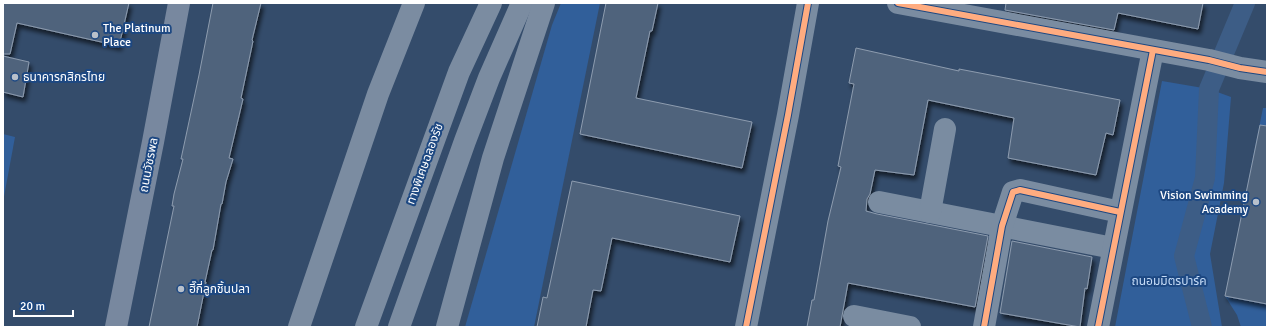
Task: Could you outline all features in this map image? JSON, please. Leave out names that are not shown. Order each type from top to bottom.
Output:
[{"type":"highway","points":[[300,327],[378,94],[414,3]]},
{"type":"highway","name":"ทางพิเศษฉลองรัช","points":[[366,327],[459,72],[491,3]]},
{"type":"highway","points":[[399,327],[465,141],[489,78],[522,3]]},
{"type":"highway","points":[[446,327],[493,158],[544,3]]},
{"type":"main road","name":"ถนนวัชรพล","points":[[116,327],[179,3]]},
{"type":"street","points":[[746,327],[787,122],[808,3]]},
{"type":"street","points":[[898,3],[1267,72]]},
{"type":"street","points":[[1098,327],[1153,50]]},
{"type":"street","points":[[930,212],[944,129]]},
{"type":"street","points":[[984,327],[1002,226],[1014,192],[1020,190],[1120,212]]},
{"type":"street","points":[[879,202],[1113,248]]},
{"type":"street","points":[[854,316],[910,327]]},
{"type":"green space","points":[[561,3],[600,3],[534,327],[465,327],[552,25]]},
{"type":"green space","name":"ถนอมมิตรปาร์ค","points":[[1162,81],[1209,89],[1231,97],[1224,183],[1210,254],[1222,327],[1115,327]]},
{"type":"green space","name":"Vision Swimming Academy","points":[[1263,108],[1267,108],[1267,327],[1241,327],[1237,315],[1225,296]]},
{"type":"green space","points":[[3,134],[15,137],[3,202]]},
{"type":"building","name":"The Platinum Place","points":[[3,3],[129,3],[119,46],[17,23],[10,54],[3,54]]},
{"type":"building","points":[[213,3],[261,3],[241,98],[243,99],[229,158],[233,159],[221,204],[197,327],[149,327],[174,206],[172,206],[174,194],[183,159],[181,159]]},
{"type":"building","points":[[606,3],[658,3],[652,31],[650,31],[636,98],[752,122],[742,168],[580,134]]},
{"type":"building","points":[[1006,3],[1203,3],[1198,29],[1118,13],[1114,30],[1005,10]]},
{"type":"building","points":[[856,48],[959,71],[959,69],[1120,100],[1113,135],[1106,133],[1096,175],[1008,158],[1014,118],[928,100],[914,175],[875,170],[870,194],[867,199],[866,211],[988,236],[975,307],[848,283],[840,327],[807,327],[812,300],[814,300],[828,221],[841,167],[838,166],[854,84],[849,83]]},
{"type":"building","points":[[3,56],[29,62],[23,97],[3,92]]},
{"type":"building","name":"Vision Swimming Academy","points":[[1260,125],[1267,126],[1267,304],[1225,296]]},
{"type":"building","points":[[572,181],[740,216],[730,262],[612,238],[601,291],[593,290],[586,327],[537,327],[543,297],[547,298]]},
{"type":"building","points":[[1012,241],[1092,257],[1087,289],[1085,288],[1080,327],[1000,313]]},
{"type":"waterway","points":[[1202,327],[1184,256],[1205,178],[1209,89],[1245,3]]},
{"type":"cycle path","points":[[746,327],[788,115],[808,3]]},
{"type":"cycle path","points":[[898,3],[1267,72]]},
{"type":"cycle path","points":[[1098,327],[1153,50]]},
{"type":"cycle path","points":[[984,327],[1002,226],[1013,192],[1020,190],[1120,212]]},
{"type":"place","name":"The Platinum Place","points":[[95,35]]},
{"type":"place","name":"ธนาคารกสิกรไทย","points":[[15,77]]},
{"type":"place","name":"Vision Swimming Academy","points":[[1256,202]]},
{"type":"place","name":"ฮี๊กี่ลูกชิ้นปลา","points":[[181,289]]}]
